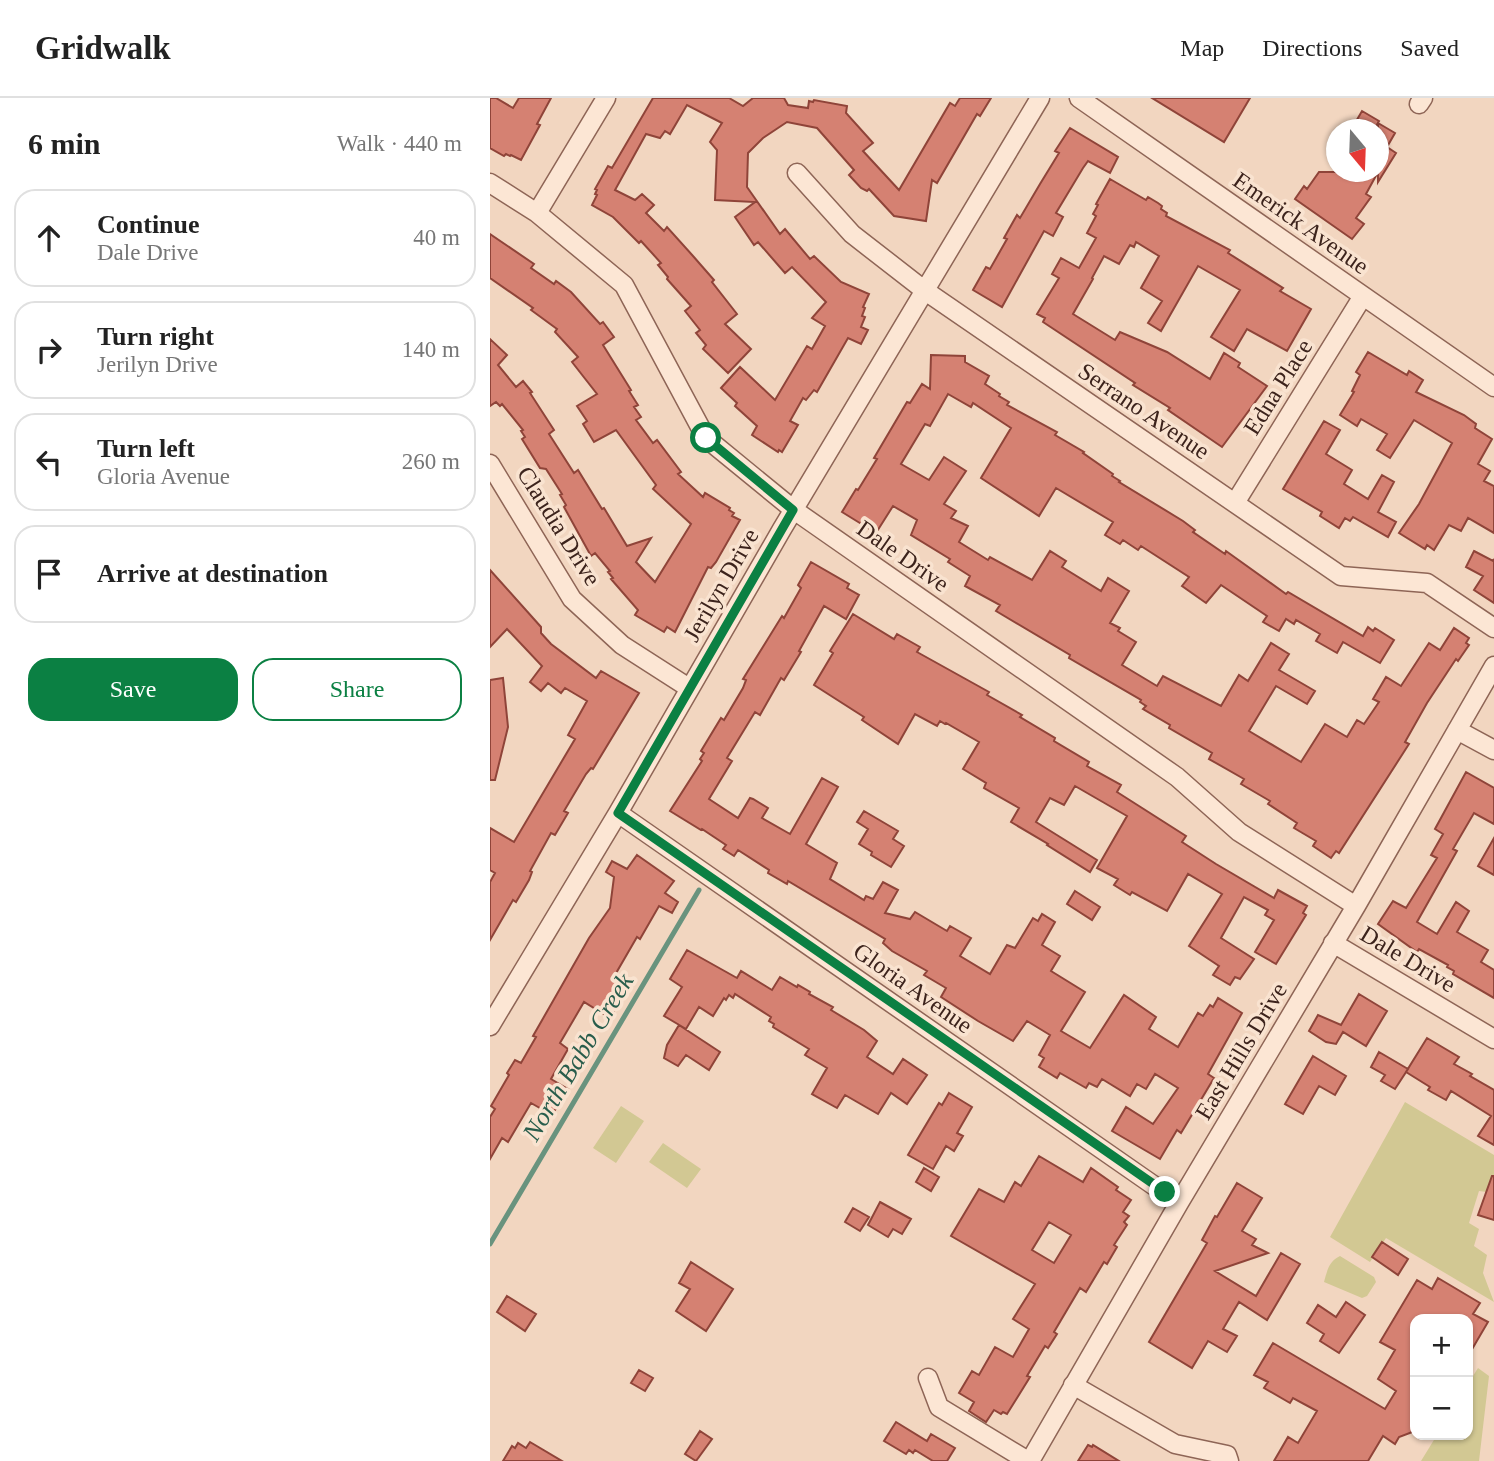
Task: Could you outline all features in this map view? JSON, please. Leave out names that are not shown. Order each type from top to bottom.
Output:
[{"type":"street","points":[[537,213],[606,98]]},
{"type":"street","name":"Jerilyn Drive","points":[[490,1026],[497,996],[618,813],[793,510],[1040,98]]},
{"type":"street","name":"Emerick Avenue","points":[[1079,98],[1494,387]]},
{"type":"street","name":"Serrano Avenue","points":[[797,173],[852,234],[924,290],[1340,576],[1427,583],[1494,628]]},
{"type":"street","name":"Dale Drive","points":[[490,183],[537,213],[624,285],[706,438],[793,510],[1177,777],[1239,832],[1356,906]]},
{"type":"street","name":"Edna Place","points":[[1235,503],[1363,296]]},
{"type":"street","name":"Claudia Drive","points":[[490,464],[572,598],[622,645],[689,688]]},
{"type":"street","name":"East Hills Drive","points":[[1029,1461],[1494,666]]},
{"type":"street","points":[[1457,730],[1494,750]]},
{"type":"street","name":"Gloria Avenue","points":[[618,813],[1179,1203]]},
{"type":"street","name":"Dale Drive","points":[[1334,943],[1494,1040]]},
{"type":"street","points":[[928,1378],[939,1407],[1029,1461]]},
{"type":"street","points":[[1073,1385],[1175,1444],[1228,1458]]},
{"type":"shaded area","points":[[1405,1102],[1494,1155],[1494,1175],[1487,1192],[1479,1191],[1469,1223],[1479,1229],[1474,1246],[1487,1255],[1483,1273],[1494,1302],[1386,1238],[1370,1262],[1330,1237]]},
{"type":"shaded area","points":[[621,1106],[644,1121],[616,1163],[593,1148]]},
{"type":"shaded area","points":[[663,1143],[701,1169],[687,1188],[649,1162]]},
{"type":"shaded area","points":[[1340,1256],[1374,1277],[1376,1282],[1367,1296],[1362,1298],[1324,1282],[1327,1270]]},
{"type":"shaded area","points":[[1478,1368],[1489,1376],[1479,1461],[1421,1461],[1434,1440],[1473,1440],[1473,1376]]},
{"type":"building","points":[[490,98],[496,98],[513,108],[519,98],[551,98],[521,160],[511,155],[504,156],[490,148]]},
{"type":"building","points":[[653,98],[729,98],[743,106],[753,98],[784,98],[788,105],[808,108],[809,101],[814,100],[847,106],[846,113],[873,143],[863,151],[899,190],[950,103],[955,106],[960,98],[991,98],[980,116],[977,114],[937,183],[932,180],[926,221],[894,216],[869,189],[867,191],[861,188],[849,175],[854,170],[817,128],[787,122],[763,138],[748,153],[747,187],[780,234],[785,229],[810,259],[814,256],[841,282],[869,294],[863,307],[862,316],[865,317],[861,327],[868,330],[861,344],[848,338],[817,392],[814,390],[806,400],[803,398],[790,421],[798,425],[782,452],[752,435],[757,426],[735,406],[737,403],[721,388],[740,367],[775,400],[807,346],[812,349],[825,326],[812,318],[826,302],[792,267],[785,273],[758,242],[754,245],[735,217],[755,202],[715,200],[717,150],[710,142],[722,123],[687,105],[670,134],[665,131],[660,138],[646,134],[615,190],[635,200],[642,194],[654,205],[646,213],[664,231],[667,227],[714,280],[712,282],[737,314],[725,324],[751,349],[728,373],[703,349],[706,345],[696,333],[700,330],[685,311],[691,306],[667,279],[658,265],[661,263],[613,217],[592,205],[597,195],[595,189],[608,166],[612,168]]},
{"type":"building","points":[[1152,98],[1250,98],[1224,142]]},
{"type":"building","points":[[1362,111],[1376,119],[1357,119]]},
{"type":"building","points":[[1070,128],[1118,157],[1110,173],[1088,161],[1056,213],[1063,217],[1053,236],[1044,231],[1002,307],[973,290],[986,267],[990,269],[1017,215],[1020,218],[1059,153],[1055,151]]},
{"type":"building","points":[[1389,129],[1395,133],[1389,144]]},
{"type":"building","points":[[1389,148],[1396,153],[1389,164]]},
{"type":"building","points":[[1319,172],[1326,172],[1326,182],[1373,182],[1366,194],[1371,197],[1356,218],[1364,224],[1352,239],[1295,199],[1304,186],[1307,189]]},
{"type":"building","points":[[1110,179],[1146,200],[1148,197],[1158,203],[1167,213],[1166,216],[1230,250],[1228,253],[1283,288],[1280,291],[1311,309],[1287,351],[1247,329],[1234,351],[1211,337],[1240,290],[1198,266],[1161,331],[1148,323],[1162,301],[1141,288],[1159,256],[1136,242],[1134,247],[1130,245],[1119,264],[1104,256],[1073,314],[1115,340],[1120,332],[1167,352],[1210,379],[1224,353],[1240,363],[1238,367],[1267,386],[1222,447],[1168,410],[1170,408],[1133,385],[1135,383],[1043,322],[1045,318],[1037,314],[1059,278],[1052,274],[1061,258],[1079,268],[1096,238],[1087,233],[1096,216],[1093,214],[1098,205],[1096,204]]},
{"type":"building","points":[[490,234],[534,264],[531,268],[571,292],[600,324],[603,322],[614,337],[603,345],[638,405],[634,407],[641,417],[636,420],[653,443],[657,440],[681,472],[678,474],[703,497],[705,493],[730,508],[734,513],[732,516],[740,520],[716,562],[711,568],[708,567],[675,632],[667,627],[664,632],[635,615],[638,610],[611,579],[613,578],[608,572],[610,571],[595,553],[591,556],[564,507],[566,505],[560,495],[562,494],[546,469],[540,468],[522,439],[525,437],[521,431],[523,430],[502,404],[500,406],[496,402],[490,406],[490,339],[507,355],[498,365],[516,387],[523,381],[532,392],[530,393],[554,430],[549,434],[574,473],[578,470],[627,546],[651,538],[636,562],[655,582],[691,524],[653,489],[656,485],[616,430],[594,442],[583,424],[587,421],[577,406],[597,394],[572,362],[578,357],[555,332],[557,329],[531,310],[533,308],[490,278]]},
{"type":"building","points":[[1368,352],[1407,375],[1409,371],[1423,380],[1416,392],[1464,415],[1476,424],[1475,428],[1492,439],[1478,464],[1490,471],[1484,481],[1494,486],[1494,533],[1468,518],[1461,531],[1449,525],[1434,550],[1427,545],[1425,549],[1399,533],[1419,504],[1452,443],[1414,420],[1390,458],[1377,450],[1387,434],[1361,419],[1357,426],[1340,415],[1354,392],[1352,391],[1360,375],[1356,372]]},
{"type":"building","points":[[931,355],[965,356],[965,362],[989,376],[985,384],[1009,402],[1007,405],[1057,432],[1055,435],[1084,452],[1113,474],[1119,482],[1183,521],[1195,530],[1193,532],[1225,554],[1226,551],[1286,594],[1288,592],[1363,636],[1368,627],[1373,631],[1375,628],[1394,640],[1380,663],[1343,642],[1337,653],[1316,641],[1320,634],[1296,620],[1294,624],[1286,619],[1279,631],[1263,622],[1267,616],[1221,585],[1206,603],[1182,586],[1189,577],[1141,546],[1138,550],[1123,540],[1120,544],[1105,535],[1113,522],[1056,488],[1039,516],[981,478],[1011,428],[973,403],[971,407],[948,394],[930,426],[925,424],[901,464],[929,480],[944,457],[966,471],[944,504],[956,511],[951,518],[968,526],[959,542],[988,560],[990,557],[1032,580],[1050,551],[1066,561],[1062,567],[1101,591],[1108,578],[1129,591],[1110,623],[1136,642],[1122,665],[1157,686],[1163,676],[1221,706],[1239,675],[1248,681],[1271,643],[1289,654],[1279,670],[1315,691],[1307,704],[1276,686],[1249,731],[1301,762],[1325,724],[1347,737],[1357,720],[1364,724],[1379,702],[1373,699],[1386,677],[1401,686],[1429,643],[1440,650],[1454,628],[1469,638],[1466,643],[1469,645],[1458,661],[1456,659],[1427,703],[1405,742],[1409,744],[1339,853],[1336,851],[1331,858],[1313,846],[1316,841],[1294,828],[1297,823],[1268,804],[1270,801],[1241,784],[1244,779],[1209,759],[1212,753],[1143,709],[1146,706],[1141,700],[996,611],[1000,605],[965,586],[970,576],[948,562],[950,559],[911,535],[917,520],[893,506],[876,533],[842,512],[877,459],[874,458],[907,402],[910,403],[922,384],[930,389]]},
{"type":"building","points":[[1324,421],[1340,430],[1326,454],[1352,470],[1344,484],[1368,499],[1382,475],[1394,482],[1378,512],[1396,522],[1388,537],[1353,517],[1350,521],[1345,518],[1339,528],[1320,516],[1322,512],[1283,489]]},
{"type":"building","points":[[1474,551],[1493,561],[1494,559],[1494,603],[1474,590],[1483,576],[1466,567]]},
{"type":"building","points":[[811,562],[849,584],[847,588],[859,595],[846,619],[824,606],[784,680],[781,678],[760,715],[755,712],[727,758],[732,761],[709,799],[738,818],[750,798],[753,799],[768,808],[762,818],[790,834],[822,778],[838,787],[806,844],[837,863],[830,879],[864,900],[866,896],[873,899],[883,882],[898,890],[885,913],[910,919],[915,912],[947,931],[950,926],[971,938],[960,956],[990,974],[1007,945],[1015,948],[1033,918],[1038,921],[1042,914],[1055,922],[1042,945],[1060,956],[1051,971],[1085,992],[1061,1031],[1090,1048],[1124,995],[1156,1017],[1149,1029],[1178,1047],[1198,1013],[1203,1016],[1218,998],[1242,1013],[1208,1074],[1214,1078],[1181,1133],[1177,1130],[1160,1159],[1112,1131],[1126,1107],[1153,1124],[1178,1088],[1155,1074],[1146,1089],[1137,1084],[1130,1096],[1102,1079],[1097,1087],[1089,1083],[1086,1088],[1060,1073],[1057,1078],[1039,1067],[1044,1058],[1039,1055],[1050,1035],[1027,1021],[1013,1041],[978,1021],[941,997],[946,988],[924,975],[927,971],[892,951],[883,943],[885,939],[788,881],[787,884],[768,873],[769,870],[738,850],[734,856],[723,849],[726,845],[670,811],[702,761],[700,759],[704,753],[701,751],[743,688],[746,680],[743,679],[801,588],[798,585]]},
{"type":"building","points":[[490,570],[541,627],[541,633],[551,644],[596,678],[601,671],[639,693],[593,769],[586,774],[564,811],[568,813],[555,835],[551,833],[530,871],[529,880],[516,902],[513,900],[490,940],[490,882],[495,873],[490,870],[490,828],[514,842],[575,739],[568,735],[587,701],[565,688],[561,693],[548,683],[541,691],[530,682],[542,666],[507,629],[490,647]]},
{"type":"building","points":[[853,614],[894,639],[897,634],[920,647],[917,652],[989,692],[987,695],[1022,715],[1020,717],[1055,738],[1054,741],[1089,762],[1087,766],[1121,785],[1117,792],[1186,836],[1182,842],[1216,864],[1274,898],[1278,890],[1307,906],[1303,913],[1306,915],[1276,964],[1255,952],[1274,920],[1265,915],[1268,910],[1244,897],[1221,938],[1254,959],[1240,979],[1235,977],[1230,985],[1213,975],[1219,966],[1189,946],[1222,894],[1188,874],[1167,911],[1114,885],[1118,879],[1097,868],[1127,816],[1075,786],[1064,805],[1050,798],[1036,822],[1097,860],[1090,872],[1011,822],[1019,808],[984,788],[986,783],[963,769],[979,742],[946,723],[940,721],[937,726],[915,714],[898,744],[862,720],[864,717],[814,685],[833,653],[830,651]]},
{"type":"building","points":[[503,678],[508,727],[495,780],[490,780],[490,680]]},
{"type":"building","points":[[1466,772],[1494,788],[1494,824],[1474,813],[1453,849],[1457,851],[1417,922],[1437,934],[1456,902],[1469,911],[1457,932],[1488,950],[1481,962],[1494,970],[1494,998],[1453,974],[1454,971],[1447,967],[1448,965],[1419,949],[1417,952],[1378,924],[1393,901],[1406,908],[1437,858],[1431,855],[1443,834],[1435,829]]},
{"type":"building","points":[[864,811],[898,831],[893,839],[904,846],[891,867],[859,844],[868,829],[857,822]]},
{"type":"building","points":[[1494,838],[1494,875],[1478,866]]},
{"type":"building","points":[[637,855],[674,881],[665,893],[678,902],[672,913],[659,906],[640,939],[637,937],[615,975],[620,978],[613,996],[620,1000],[610,1018],[584,1002],[560,1043],[568,1049],[551,1079],[568,1089],[552,1115],[531,1103],[508,1142],[502,1138],[490,1159],[490,1117],[495,1109],[491,1106],[515,1060],[521,1063],[536,1037],[533,1036],[589,938],[610,908],[614,877],[606,872],[612,861],[627,869]]},
{"type":"building","points":[[1075,891],[1100,907],[1092,920],[1067,904]]},
{"type":"building","points":[[687,950],[737,978],[741,971],[772,990],[780,977],[797,987],[798,985],[833,1007],[831,1010],[877,1041],[867,1057],[893,1074],[903,1059],[927,1075],[907,1104],[891,1093],[878,1114],[845,1095],[837,1108],[812,1094],[827,1068],[805,1055],[809,1049],[773,1027],[774,1024],[769,1021],[771,1017],[735,994],[733,998],[729,995],[726,1000],[724,998],[713,1016],[699,1007],[686,1029],[664,1016],[682,987],[670,979]]},
{"type":"building","points":[[1359,994],[1387,1011],[1366,1046],[1343,1032],[1336,1044],[1326,1042],[1309,1031],[1318,1015],[1341,1025]]},
{"type":"building","points":[[679,1025],[720,1052],[709,1070],[686,1055],[678,1066],[664,1058],[667,1045]]},
{"type":"building","points":[[1427,1038],[1459,1057],[1454,1064],[1494,1090],[1494,1145],[1478,1136],[1491,1116],[1451,1091],[1446,1100],[1428,1090],[1430,1087],[1406,1072]]},
{"type":"building","points":[[1379,1052],[1408,1069],[1395,1089],[1381,1081],[1385,1075],[1371,1067]]},
{"type":"building","points":[[1313,1056],[1346,1076],[1335,1095],[1319,1086],[1303,1114],[1285,1104]]},
{"type":"building","points":[[949,1093],[972,1107],[957,1133],[963,1136],[954,1151],[946,1146],[933,1169],[908,1155],[939,1103],[942,1105]]},
{"type":"building","points":[[1039,1156],[1083,1182],[1091,1168],[1131,1200],[1123,1212],[1129,1216],[1107,1264],[1104,1262],[1086,1292],[1080,1288],[1054,1332],[1057,1334],[1048,1348],[1045,1346],[1007,1414],[994,1410],[986,1422],[969,1411],[974,1402],[959,1393],[972,1371],[979,1375],[995,1347],[1013,1357],[1029,1329],[1013,1319],[1035,1284],[951,1236],[979,1189],[1004,1202],[1015,1182],[1021,1186]],"holes":[[[1049,1222],[1071,1235],[1054,1263],[1032,1250]]]},
{"type":"building","points":[[924,1168],[939,1177],[931,1191],[916,1182]]},
{"type":"building","points":[[1494,1176],[1494,1220],[1478,1215]]},
{"type":"building","points":[[1237,1183],[1262,1198],[1242,1231],[1256,1239],[1252,1245],[1268,1253],[1215,1271],[1256,1296],[1281,1253],[1300,1264],[1267,1320],[1239,1302],[1223,1329],[1237,1336],[1227,1352],[1208,1341],[1192,1368],[1149,1342],[1207,1243],[1202,1240],[1215,1216],[1217,1217]]},
{"type":"building","points":[[880,1202],[911,1219],[902,1234],[893,1229],[888,1237],[868,1225]]},
{"type":"building","points":[[853,1208],[869,1217],[860,1231],[845,1222]]},
{"type":"building","points":[[1382,1242],[1408,1259],[1398,1275],[1372,1257]]},
{"type":"building","points":[[691,1262],[733,1289],[706,1331],[676,1311],[690,1289],[679,1283]]},
{"type":"building","points":[[1438,1278],[1480,1303],[1473,1314],[1410,1314],[1410,1433],[1399,1437],[1395,1444],[1383,1436],[1368,1461],[1274,1461],[1288,1437],[1298,1443],[1317,1411],[1293,1398],[1290,1403],[1264,1388],[1268,1382],[1254,1375],[1273,1343],[1385,1409],[1396,1391],[1378,1379],[1395,1350],[1380,1342],[1417,1280],[1432,1289]]},
{"type":"building","points":[[507,1296],[536,1314],[525,1331],[497,1312]]},
{"type":"building","points":[[1346,1302],[1365,1315],[1339,1353],[1320,1341],[1324,1334],[1307,1323],[1318,1305],[1336,1317]]},
{"type":"building","points":[[1473,1314],[1488,1322],[1473,1348]]},
{"type":"building","points":[[639,1370],[653,1378],[645,1391],[631,1383]]},
{"type":"building","points":[[896,1422],[927,1441],[931,1434],[955,1448],[947,1461],[933,1461],[915,1450],[913,1453],[909,1450],[906,1454],[884,1441]]},
{"type":"building","points":[[700,1431],[712,1439],[696,1461],[685,1454]]},
{"type":"building","points":[[530,1442],[562,1461],[503,1461],[512,1446],[515,1448],[518,1443],[526,1448]]},
{"type":"building","points":[[1088,1445],[1093,1445],[1119,1461],[1078,1461]]},
{"type":"waterway","name":"North Babb Creek","points":[[490,1244],[699,890]]},
{"type":"route","points":[[706,438],[793,510],[618,813],[1165,1192]]}]
